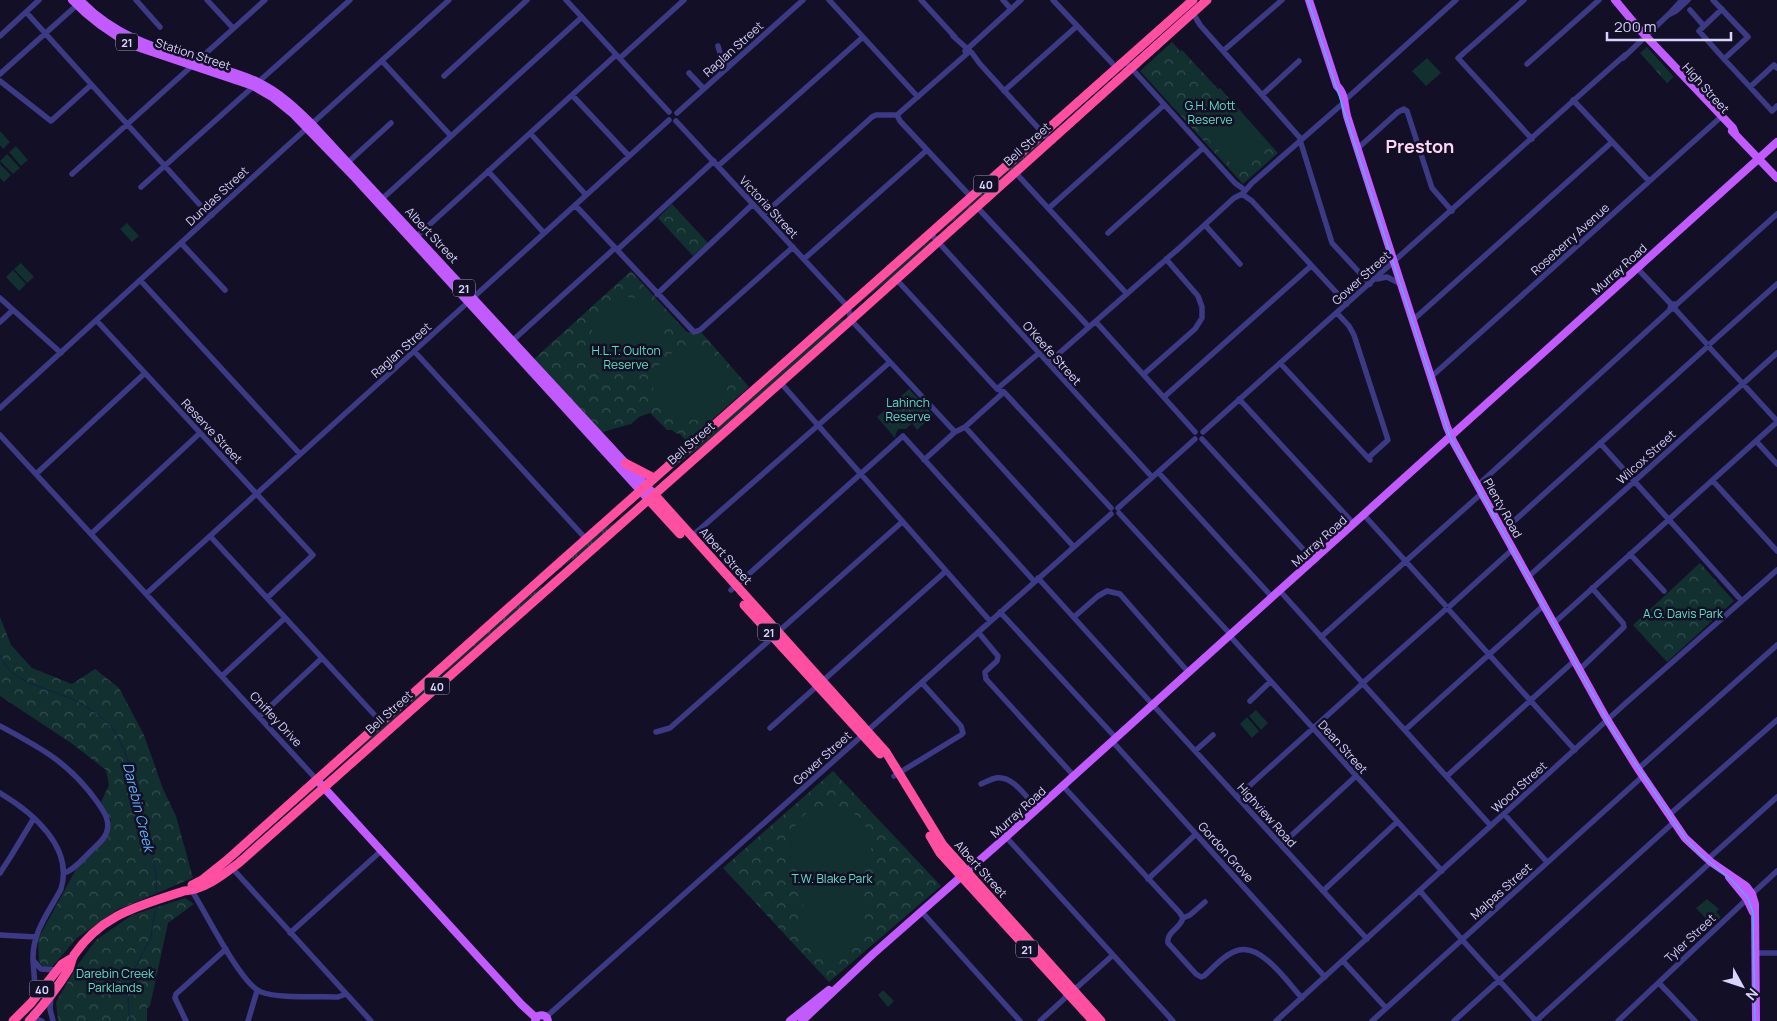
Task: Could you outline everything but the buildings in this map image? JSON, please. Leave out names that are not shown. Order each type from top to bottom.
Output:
[{"type":"highway","name":"Bell Street","points":[[13,1021],[31,1003],[62,964],[72,958],[99,927],[116,915],[131,908],[206,884],[232,868],[381,722],[1193,0]]},
{"type":"highway","name":"Bell Street","points":[[188,891],[408,712],[851,320],[976,206],[1191,16],[1206,0]]},
{"type":"highway","points":[[684,451],[703,450]]},
{"type":"highway","points":[[624,463],[654,478]]},
{"type":"highway","name":"Albert Street","points":[[651,496],[864,733],[897,774],[933,836],[940,853],[964,874],[1093,1021]]},
{"type":"highway","name":"Albert Street","points":[[682,531],[691,536],[733,588]]},
{"type":"highway","points":[[542,578],[550,586]]},
{"type":"highway","points":[[441,669],[448,676]]},
{"type":"highway","points":[[402,704],[408,712]]},
{"type":"highway","name":"Bell Street","points":[[29,1021],[52,995],[70,966],[72,958]]},
{"type":"highway","name":"Albert Street","points":[[1068,994],[1102,1021]]},
{"type":"main road","name":"Plenty Road","points":[[1309,0],[1337,86],[1340,88],[1343,105],[1357,149],[1451,436],[1579,670],[1643,776],[1691,844],[1750,896],[1754,914],[1756,1021]]},
{"type":"main road","name":"High Street","points":[[1610,0],[1664,55],[1673,68],[1777,178]]},
{"type":"main road","name":"High Street","points":[[1615,0],[1633,22]]},
{"type":"main road","name":"Station Street","points":[[80,2],[106,30],[134,46],[196,63],[255,84],[310,126]]},
{"type":"main road","name":"Albert Street","points":[[310,126],[651,496]]},
{"type":"main road","name":"Murray Road","points":[[802,1021],[873,954],[1230,636],[1777,142]]},
{"type":"main road","name":"Albert Street","points":[[346,164],[417,236],[471,300]]},
{"type":"main road","name":"Albert Street","points":[[500,332],[512,341],[524,358]]},
{"type":"main road","name":"Albert Street","points":[[612,453],[624,463],[643,488]]},
{"type":"main road","name":"Chifley Drive","points":[[320,783],[535,1019]]},
{"type":"main road","name":"Murray Road","points":[[790,1021],[873,954]]},
{"type":"main road","points":[[535,1019],[540,1015],[547,1019]]},
{"type":"street","points":[[0,36],[39,0]]},
{"type":"street","points":[[136,0],[160,27]]},
{"type":"street","points":[[207,0],[233,28]]},
{"type":"street","points":[[72,174],[265,0]]},
{"type":"street","points":[[141,187],[350,0]]},
{"type":"street","name":"Dundas Street","points":[[0,408],[449,0]]},
{"type":"street","points":[[444,76],[527,0]]},
{"type":"street","points":[[567,0],[669,112],[676,113],[678,117],[676,121],[669,120],[669,112]]},
{"type":"street","points":[[417,236],[572,95],[684,0]]},
{"type":"street","name":"Raglan Street","points":[[676,113],[803,0]]},
{"type":"street","points":[[829,0],[918,97]]},
{"type":"street","points":[[921,0],[1050,141]]},
{"type":"street","points":[[1003,0],[1011,9]]},
{"type":"street","points":[[763,215],[874,116],[897,115],[967,50],[977,38],[1021,0]]},
{"type":"street","points":[[1054,0],[1112,63]]},
{"type":"street","points":[[1223,51],[1282,0]]},
{"type":"street","points":[[1048,363],[1167,260],[1300,140],[1343,105],[1456,0]]},
{"type":"street","points":[[1524,0],[1458,58],[1532,139]]},
{"type":"street","points":[[1527,64],[1599,0]]},
{"type":"street","points":[[1668,16],[1673,8],[1682,0]]},
{"type":"street","points":[[1668,16],[1688,0]]},
{"type":"street","points":[[1713,0],[1748,36],[1724,59]]},
{"type":"street","points":[[0,74],[80,2]]},
{"type":"street","points":[[1722,9],[1699,31],[1772,111],[1777,106]]},
{"type":"street","points":[[1690,10],[1704,26]]},
{"type":"street","points":[[26,12],[164,166],[201,206],[212,215]]},
{"type":"street","points":[[1191,16],[1300,140],[1332,242],[1371,282],[1387,277],[1401,284]]},
{"type":"street","name":"Gower Street","points":[[1203,432],[1538,135],[1668,16]]},
{"type":"street","points":[[382,199],[582,17]]},
{"type":"street","points":[[1004,91],[1077,26]]},
{"type":"street","points":[[718,166],[863,37]]},
{"type":"street","points":[[718,46],[720,53],[730,65]]},
{"type":"street","points":[[382,61],[451,136]]},
{"type":"street","points":[[1125,61],[1347,304]]},
{"type":"street","points":[[1262,95],[1299,62]]},
{"type":"street","points":[[1750,87],[1774,65],[1777,68]]},
{"type":"street","points":[[689,73],[704,89]]},
{"type":"street","points":[[0,81],[52,121],[91,85]]},
{"type":"street","points":[[572,95],[629,156]]},
{"type":"street","points":[[1574,101],[1649,181]]},
{"type":"street","points":[[1049,208],[1164,105]]},
{"type":"street","points":[[1357,149],[1398,112],[1404,109],[1407,111],[1432,188],[1452,211]]},
{"type":"street","points":[[897,115],[900,121],[971,197]]},
{"type":"street","name":"Roseberry Avenue","points":[[1431,377],[1720,117]]},
{"type":"street","name":"Raglan Street","points":[[146,594],[669,120]]},
{"type":"street","name":"Victoria Street","points":[[676,121],[848,307]]},
{"type":"street","points":[[346,164],[391,124]]},
{"type":"street","points":[[530,133],[586,195]]},
{"type":"street","points":[[1413,320],[1612,142]]},
{"type":"street","points":[[1108,233],[1203,148]]},
{"type":"street","points":[[804,259],[927,150]]},
{"type":"street","points":[[512,341],[714,161]]},
{"type":"street","points":[[488,171],[544,233]]},
{"type":"street","points":[[1015,172],[1127,294]]},
{"type":"street","points":[[657,294],[753,204]]},
{"type":"street","points":[[575,205],[694,332],[700,330],[793,247]]},
{"type":"street","points":[[976,206],[1089,327]]},
{"type":"street","points":[[1478,485],[1777,214]]},
{"type":"street","points":[[1205,225],[1240,264]]},
{"type":"street","name":"O'Keefe Street","points":[[930,233],[1152,477]]},
{"type":"street","points":[[181,243],[225,290]]},
{"type":"street","points":[[1144,374],[1195,329],[1202,318],[1202,307],[1198,296],[1167,260]]},
{"type":"street","points":[[1164,397],[1311,266]]},
{"type":"street","points":[[1554,624],[1777,422],[1637,268]]},
{"type":"street","points":[[896,279],[997,389],[1004,392],[1116,516],[1119,510],[1199,430],[1203,432],[1204,436],[1202,439]]},
{"type":"street","points":[[140,280],[300,454]]},
{"type":"street","points":[[1503,531],[1777,284]]},
{"type":"street","points":[[0,298],[61,353]]},
{"type":"street","points":[[848,307],[851,320],[955,432]]},
{"type":"street","points":[[0,322],[13,310]]},
{"type":"street","points":[[1280,363],[1369,459],[1388,440],[1354,335],[1349,326],[1337,313]]},
{"type":"street","name":"Reserve Street","points":[[97,321],[313,555],[267,598]]},
{"type":"street","points":[[1096,322],[1164,397],[1198,441],[1202,439]]},
{"type":"street","points":[[414,351],[586,539]]},
{"type":"street","points":[[997,389],[1039,353]]},
{"type":"street","name":"Wilcox Street","points":[[1528,577],[1777,353]]},
{"type":"street","points":[[691,536],[890,362]]},
{"type":"street","points":[[36,474],[145,373]]},
{"type":"street","points":[[780,382],[901,523],[990,621]]},
{"type":"street","points":[[924,460],[955,432],[966,427],[1004,392]]},
{"type":"street","points":[[1239,399],[1354,524]]},
{"type":"street","points":[[966,427],[1074,547]]},
{"type":"street","points":[[91,534],[200,433]]},
{"type":"street","name":"Chifley Drive","points":[[0,435],[320,783]]},
{"type":"street","name":"Highview Road","points":[[860,474],[903,436],[1036,580],[1074,617],[1366,939]]},
{"type":"street","points":[[1202,439],[1314,560]]},
{"type":"street","points":[[1756,441],[1777,464]]},
{"type":"street","points":[[1600,443],[1742,600]]},
{"type":"street","points":[[1158,472],[1272,598]]},
{"type":"street","points":[[733,588],[860,474]]},
{"type":"street","points":[[1713,480],[1777,551]]},
{"type":"street","points":[[1321,637],[1482,493]]},
{"type":"street","name":"Dean Street","points":[[1119,510],[1270,682],[1442,871]]},
{"type":"street","name":"Gower Street","points":[[547,1019],[864,733],[1074,547],[1111,511]]},
{"type":"street","points":[[1364,515],[1575,750]]},
{"type":"street","points":[[656,732],[670,728],[901,523]]},
{"type":"street","points":[[210,536],[381,722]]},
{"type":"street","points":[[1237,797],[1513,549]]},
{"type":"street","points":[[1630,554],[1664,591]]},
{"type":"street","name":"Wood Street","points":[[1276,1021],[1608,720],[1777,570]]},
{"type":"street","points":[[770,728],[946,571]]},
{"type":"street","points":[[1579,670],[1624,627],[1623,623],[1592,588]]},
{"type":"street","points":[[1074,617],[1098,596],[1107,591],[1120,594],[1189,672]]},
{"type":"street","points":[[1280,591],[1491,826]]},
{"type":"street","points":[[1405,730],[1544,605]]},
{"type":"street","name":"Gordon Grove","points":[[1000,612],[1196,834],[1325,976]]},
{"type":"street","points":[[222,676],[285,618]]},
{"type":"street","points":[[978,632],[998,656],[997,661],[985,672],[986,679],[1074,776]]},
{"type":"street","points":[[1638,768],[1777,645]]},
{"type":"street","points":[[259,717],[322,658]]},
{"type":"street","points":[[1447,776],[1574,661]]},
{"type":"street","points":[[1250,701],[1270,682]]},
{"type":"street","points":[[897,774],[963,733],[961,726],[922,683]]},
{"type":"street","points":[[1454,1021],[1777,720]]},
{"type":"street","points":[[0,726],[41,748],[62,763],[84,785],[105,814],[108,822],[104,838],[64,873]]},
{"type":"street","points":[[1195,751],[1213,735]]},
{"type":"street","points":[[1281,845],[1356,776]]},
{"type":"street","name":"Malpas Street","points":[[1372,1021],[1643,776]]},
{"type":"street","points":[[981,784],[997,778],[1011,781],[1037,809]]},
{"type":"street","points":[[1063,786],[1183,918]]},
{"type":"street","points":[[0,793],[34,818],[57,847],[64,873],[61,889],[36,937],[33,951],[35,987],[31,1003]]},
{"type":"street","points":[[1420,891],[1536,1021],[1777,797]]},
{"type":"street","points":[[1504,814],[1547,862]]},
{"type":"street","points":[[0,872],[34,818]]},
{"type":"street","points":[[1323,891],[1397,822]]},
{"type":"street","points":[[1148,879],[1196,834]]},
{"type":"street","points":[[1006,837],[1173,1021]]},
{"type":"street","points":[[290,933],[381,851]]},
{"type":"street","points":[[232,868],[371,1021]]},
{"type":"street","name":"Tyler Street","points":[[1618,1021],[1777,871]]},
{"type":"street","points":[[188,891],[241,974],[256,990],[273,995],[340,997],[346,994]]},
{"type":"street","points":[[1205,902],[1190,915],[1183,918],[1180,925],[1168,935],[1167,942],[1198,976],[1204,976],[1220,961],[1239,949],[1251,950],[1267,959],[1302,998]]},
{"type":"street","points":[[1738,909],[1746,908],[1754,914]]},
{"type":"street","points":[[921,911],[1020,1021]]},
{"type":"street","points":[[0,935],[36,937]]},
{"type":"street","points":[[186,1021],[175,998],[176,994],[226,949]]},
{"type":"street","points":[[1755,953],[1777,953]]},
{"type":"street","points":[[1040,1021],[1113,955]]},
{"type":"street","points":[[33,960],[41,969],[58,970]]},
{"type":"street","points":[[1343,960],[1386,1008]]},
{"type":"street","points":[[1659,983],[1695,1021]]},
{"type":"street","points":[[248,1021],[256,990]]},
{"type":"street","points":[[52,995],[50,1009],[53,1021]]},
{"type":"street","points":[[29,1021],[36,1019],[42,1021]]},
{"type":"green space","name":"G.H. Mott Reserve","points":[[1172,42],[1180,51],[1182,50],[1218,89],[1220,88],[1278,153],[1243,184],[1140,71]]},
{"type":"green space","points":[[1647,47],[1674,77],[1667,83],[1640,53]]},
{"type":"green space","points":[[1427,58],[1441,73],[1426,86],[1412,71]]},
{"type":"green space","points":[[1224,101],[1266,147],[1239,172],[1197,127]]},
{"type":"green space","points":[[0,131],[10,142],[3,149],[0,145]]},
{"type":"green space","points":[[1042,142],[969,208],[937,234]]},
{"type":"green space","points":[[16,146],[28,160],[21,166],[9,152]]},
{"type":"green space","points":[[7,154],[20,168],[13,174],[0,161]]},
{"type":"green space","points":[[0,164],[11,175],[4,182],[0,178]]},
{"type":"green space","points":[[672,204],[708,243],[693,256],[658,218]]},
{"type":"green space","points":[[127,223],[139,236],[132,242],[120,229]]},
{"type":"green space","points":[[929,241],[931,243],[894,276],[855,306]]},
{"type":"green space","points":[[21,263],[34,277],[27,283],[14,269]]},
{"type":"green space","points":[[13,270],[26,284],[19,291],[6,277]]},
{"type":"green space","name":"H.L.T. Oulton Reserve","points":[[631,271],[686,331],[692,334],[701,332],[749,387],[687,442],[679,433],[667,430],[650,413],[639,417],[631,424],[602,432],[534,359]]},
{"type":"green space","points":[[623,297],[637,299],[649,305],[661,320],[664,332],[656,351],[648,358],[628,366],[617,365],[601,355],[593,341],[592,334],[595,320],[600,314],[608,306]]},
{"type":"green space","points":[[844,319],[843,323],[705,444],[654,484],[840,320]]},
{"type":"green space","points":[[690,345],[711,353],[723,364],[728,378],[726,392],[720,405],[710,414],[696,420],[681,419],[667,412],[660,405],[653,385],[657,368],[663,360]]},
{"type":"green space","name":"Lahinch Reserve","points":[[909,389],[933,415],[917,430],[912,423],[906,429],[898,429],[895,436],[896,439],[877,417]]},
{"type":"green space","points":[[642,500],[586,550],[547,578],[604,528],[616,522]]},
{"type":"green space","name":"A.G. Davis Park","points":[[1700,563],[1734,601],[1667,662],[1633,625]]},
{"type":"green space","points":[[541,586],[543,589],[449,670],[445,669],[505,615]]},
{"type":"green space","points":[[0,617],[11,645],[32,668],[72,684],[95,669],[119,688],[144,735],[163,789],[176,816],[193,878],[117,910],[77,938],[52,967],[43,967],[39,961],[38,939],[75,871],[105,839],[111,820],[101,802],[109,785],[106,770],[71,743],[0,696]]},
{"type":"green space","points":[[440,675],[442,677],[410,706],[412,700]]},
{"type":"green space","points":[[1256,710],[1268,723],[1261,730],[1249,716]]},
{"type":"green space","points":[[399,712],[401,713],[366,745],[355,752]]},
{"type":"green space","points":[[1247,717],[1259,731],[1252,738],[1240,724]]},
{"type":"green space","name":"T.W. Blake Park","points":[[833,771],[941,886],[829,982],[723,868]]},
{"type":"green space","points":[[830,806],[846,809],[859,818],[868,831],[871,847],[868,863],[859,876],[846,885],[830,888],[814,885],[801,876],[792,863],[789,847],[792,831],[801,818],[814,809]]},
{"type":"green space","points":[[832,888],[844,891],[855,898],[862,909],[865,921],[862,933],[855,944],[844,951],[832,954],[820,951],[809,944],[802,933],[799,921],[802,909],[809,898],[820,891]]},
{"type":"green space","name":"Darebin Creek Parklands","points":[[185,898],[194,904],[168,923],[150,1006],[147,1008],[147,1021],[58,1021],[56,1002],[77,966],[96,940],[132,915]]},
{"type":"green space","points":[[1707,899],[1719,909],[1716,912],[1721,917],[1712,925],[1696,908]]},
{"type":"green space","points":[[883,990],[894,1001],[888,1007],[878,995]]},
{"type":"waterway","name":"Darebin Creek","points":[[0,654],[6,666],[14,674],[23,680],[77,701],[95,712],[115,732],[123,747],[133,780],[155,868],[156,896]]},
{"type":"waterway","name":"Darebin Creek","points":[[130,1021],[127,989],[133,972],[151,937],[156,905]]},
{"type":"tram line","points":[[1308,0],[1450,437],[1611,727],[1685,838],[1701,855],[1733,881],[1748,898],[1753,912],[1755,1021]]},
{"type":"district","name":"Preston","points":[[1420,146]]}]
